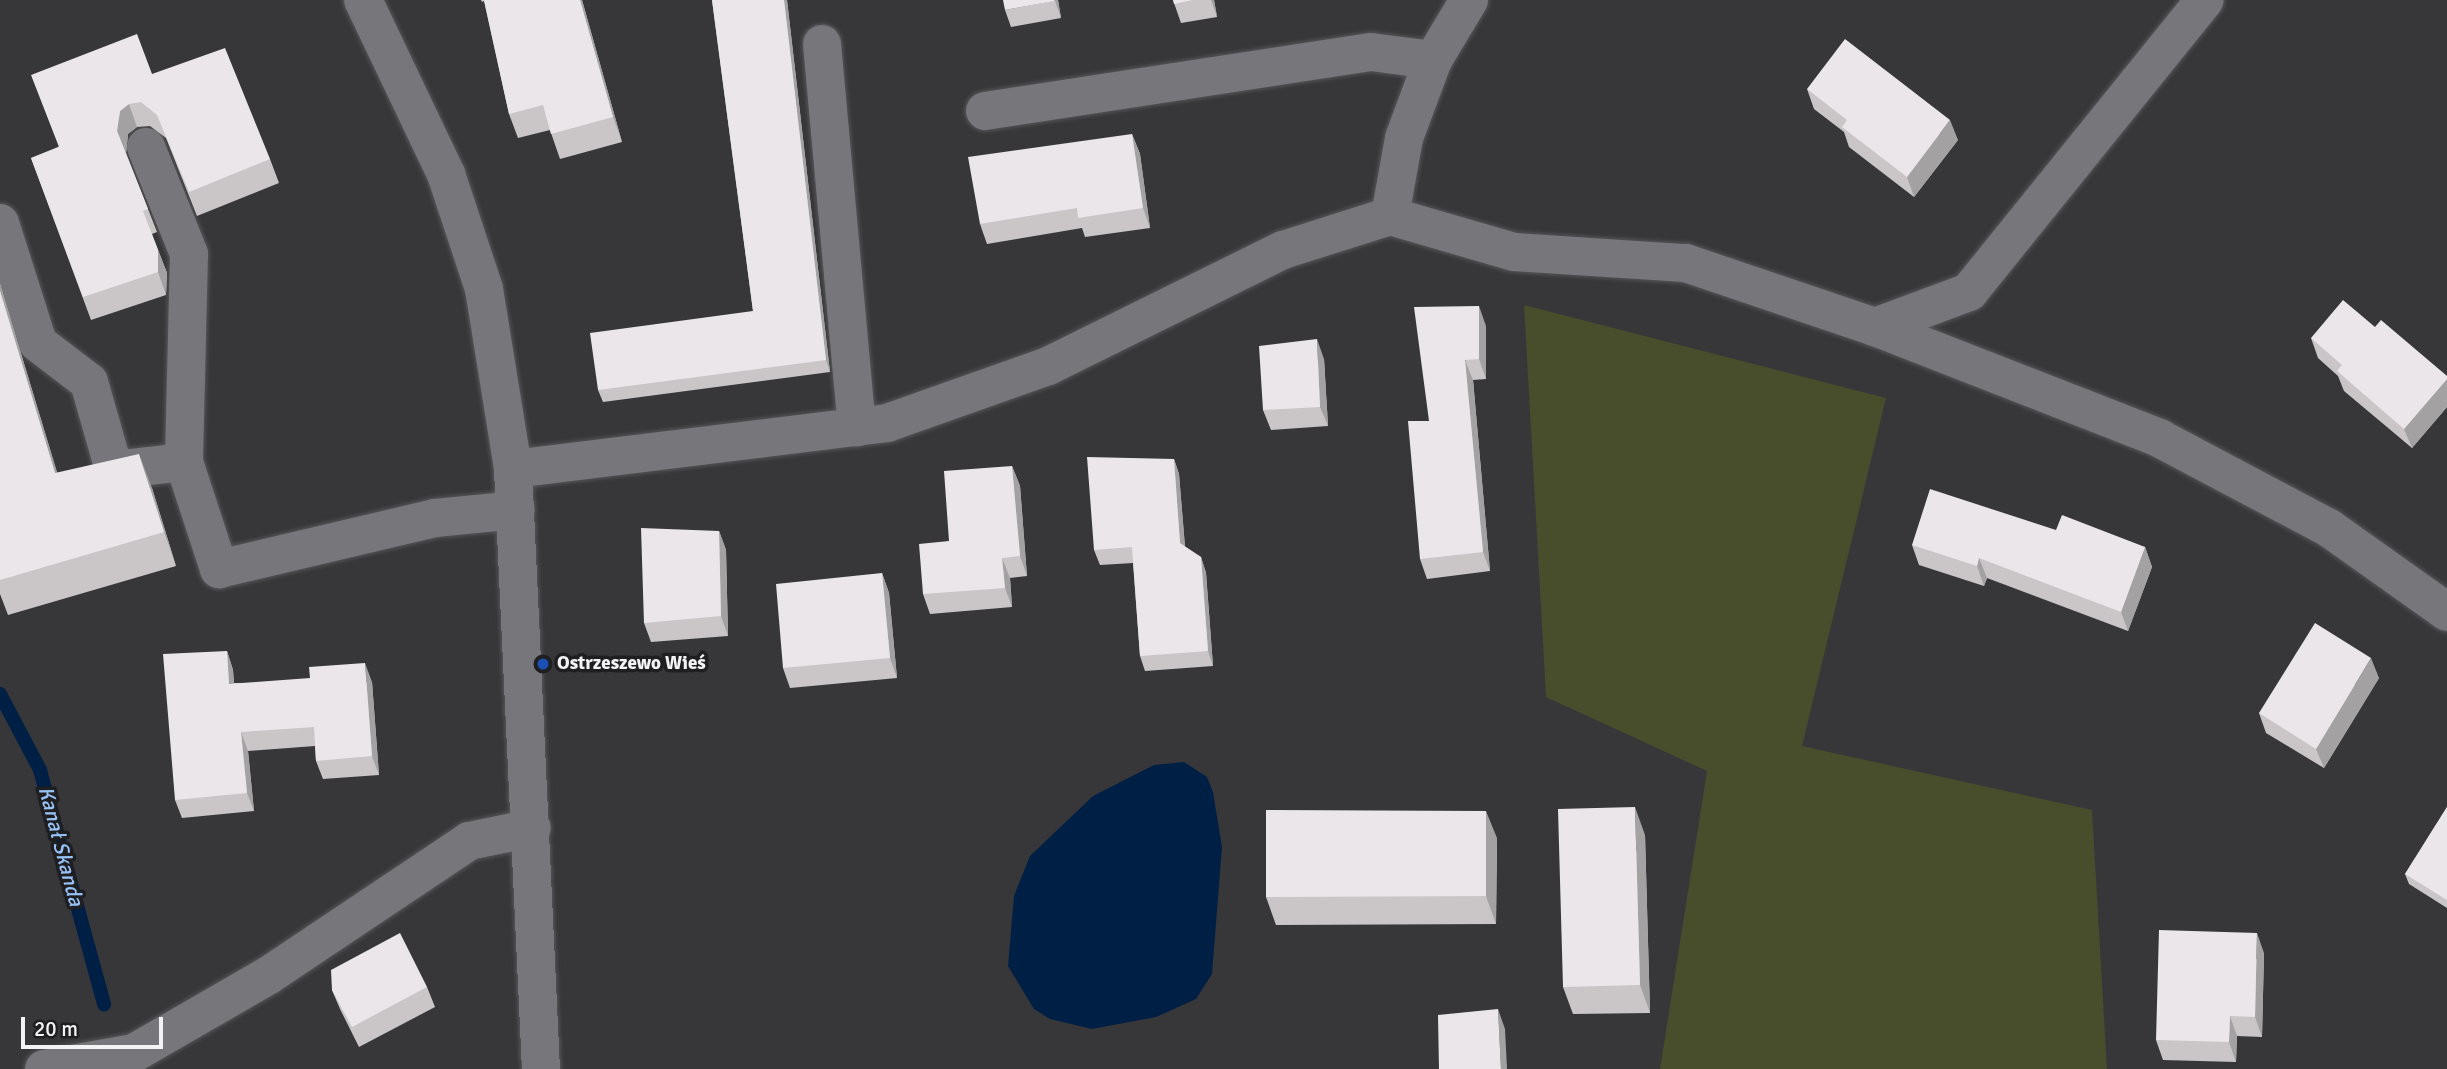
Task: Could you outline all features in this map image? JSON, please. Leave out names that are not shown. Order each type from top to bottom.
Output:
[{"type":"street","points":[[363,0],[446,174],[484,289],[513,469],[516,510],[541,1069]]},
{"type":"street","points":[[1391,216],[1404,138],[1433,60],[1469,0]]},
{"type":"street","points":[[1875,327],[1969,292],[2205,0]]},
{"type":"street","points":[[822,44],[857,427]]},
{"type":"street","points":[[985,111],[1371,52],[1433,60]]},
{"type":"street","points":[[146,147],[188,254],[184,462],[219,569],[435,518],[516,510]]},
{"type":"street","points":[[513,469],[887,423],[1048,366],[1283,250],[1391,216],[1514,251],[1686,263],[1875,327],[2159,438],[2329,528],[2447,612]]},
{"type":"street","points":[[0,223],[38,343],[89,382],[114,470],[184,462]]},
{"type":"street","points":[[44,1069],[134,1053],[269,975],[470,841],[532,828]]},
{"type":"green space","points":[[1524,305],[1886,398],[1802,746],[2092,810],[2107,1069],[1660,1069],[1707,771],[1546,697]]},
{"type":"water","points":[[1184,762],[1207,777],[1213,792],[1222,847],[1212,974],[1196,999],[1156,1017],[1092,1029],[1050,1019],[1034,1009],[1008,966],[1014,896],[1030,856],[1093,796],[1154,765]]},
{"type":"building","points":[[484,0],[580,0],[613,117],[551,134],[543,105],[509,114]]},
{"type":"building","points":[[712,0],[784,0],[826,360],[598,390],[590,333],[753,311]]},
{"type":"building","points":[[1003,0],[1054,0],[1055,1],[1005,10]]},
{"type":"building","points":[[1173,0],[1192,0],[1174,4]]},
{"type":"building","points":[[137,34],[152,74],[225,48],[270,159],[189,192],[157,115],[141,102],[129,104],[120,111],[117,131],[148,209],[143,211],[158,250],[158,272],[83,297],[31,158],[59,147],[31,75]]},
{"type":"building","points":[[1845,39],[1950,120],[1907,177],[1842,127],[1847,120],[1807,89]]},
{"type":"building","points":[[1132,134],[1143,208],[1078,218],[1077,208],[980,224],[968,157]]},
{"type":"building","points":[[0,291],[55,473],[139,454],[164,532],[0,580]]},
{"type":"building","points":[[2343,300],[2375,327],[2381,320],[2447,376],[2404,429],[2337,371],[2342,365],[2311,338]]},
{"type":"building","points":[[1479,306],[1479,359],[1465,360],[1483,552],[1420,559],[1408,421],[1429,421],[1414,307]]},
{"type":"building","points":[[1317,339],[1320,407],[1263,410],[1259,346]]},
{"type":"building","points":[[1087,457],[1174,459],[1180,543],[1201,557],[1208,651],[1140,656],[1132,547],[1094,550]]},
{"type":"building","points":[[1012,466],[1020,556],[1002,558],[1005,588],[923,594],[919,544],[949,541],[944,471]]},
{"type":"building","points":[[1930,489],[2056,530],[2062,515],[2145,547],[2121,612],[1979,558],[1977,566],[1912,545]]},
{"type":"building","points":[[641,528],[719,531],[721,616],[644,623]]},
{"type":"building","points":[[882,573],[890,658],[783,668],[776,584]]},
{"type":"building","points":[[2315,623],[2371,658],[2316,749],[2259,713]]},
{"type":"building","points":[[227,651],[229,684],[310,678],[309,667],[365,663],[372,756],[316,761],[314,727],[241,732],[247,793],[175,800],[163,654]]},
{"type":"building","points":[[1635,807],[1640,985],[1563,987],[1558,809]]},
{"type":"building","points":[[2447,807],[2447,900],[2405,874]]},
{"type":"building","points":[[1266,810],[1486,811],[1486,896],[1266,897]]},
{"type":"building","points":[[2159,930],[2257,933],[2255,1017],[2230,1016],[2229,1042],[2156,1040]]},
{"type":"building","points":[[400,933],[427,987],[352,1027],[332,990],[331,970]]},
{"type":"building","points":[[1498,1009],[1501,1069],[1439,1069],[1438,1015]]},
{"type":"waterway","name":"Kanał Skanda","points":[[0,694],[40,770],[104,1004]]},
{"type":"place","name":"Ostrzeszewo Wieś","points":[[543,664]]}]
